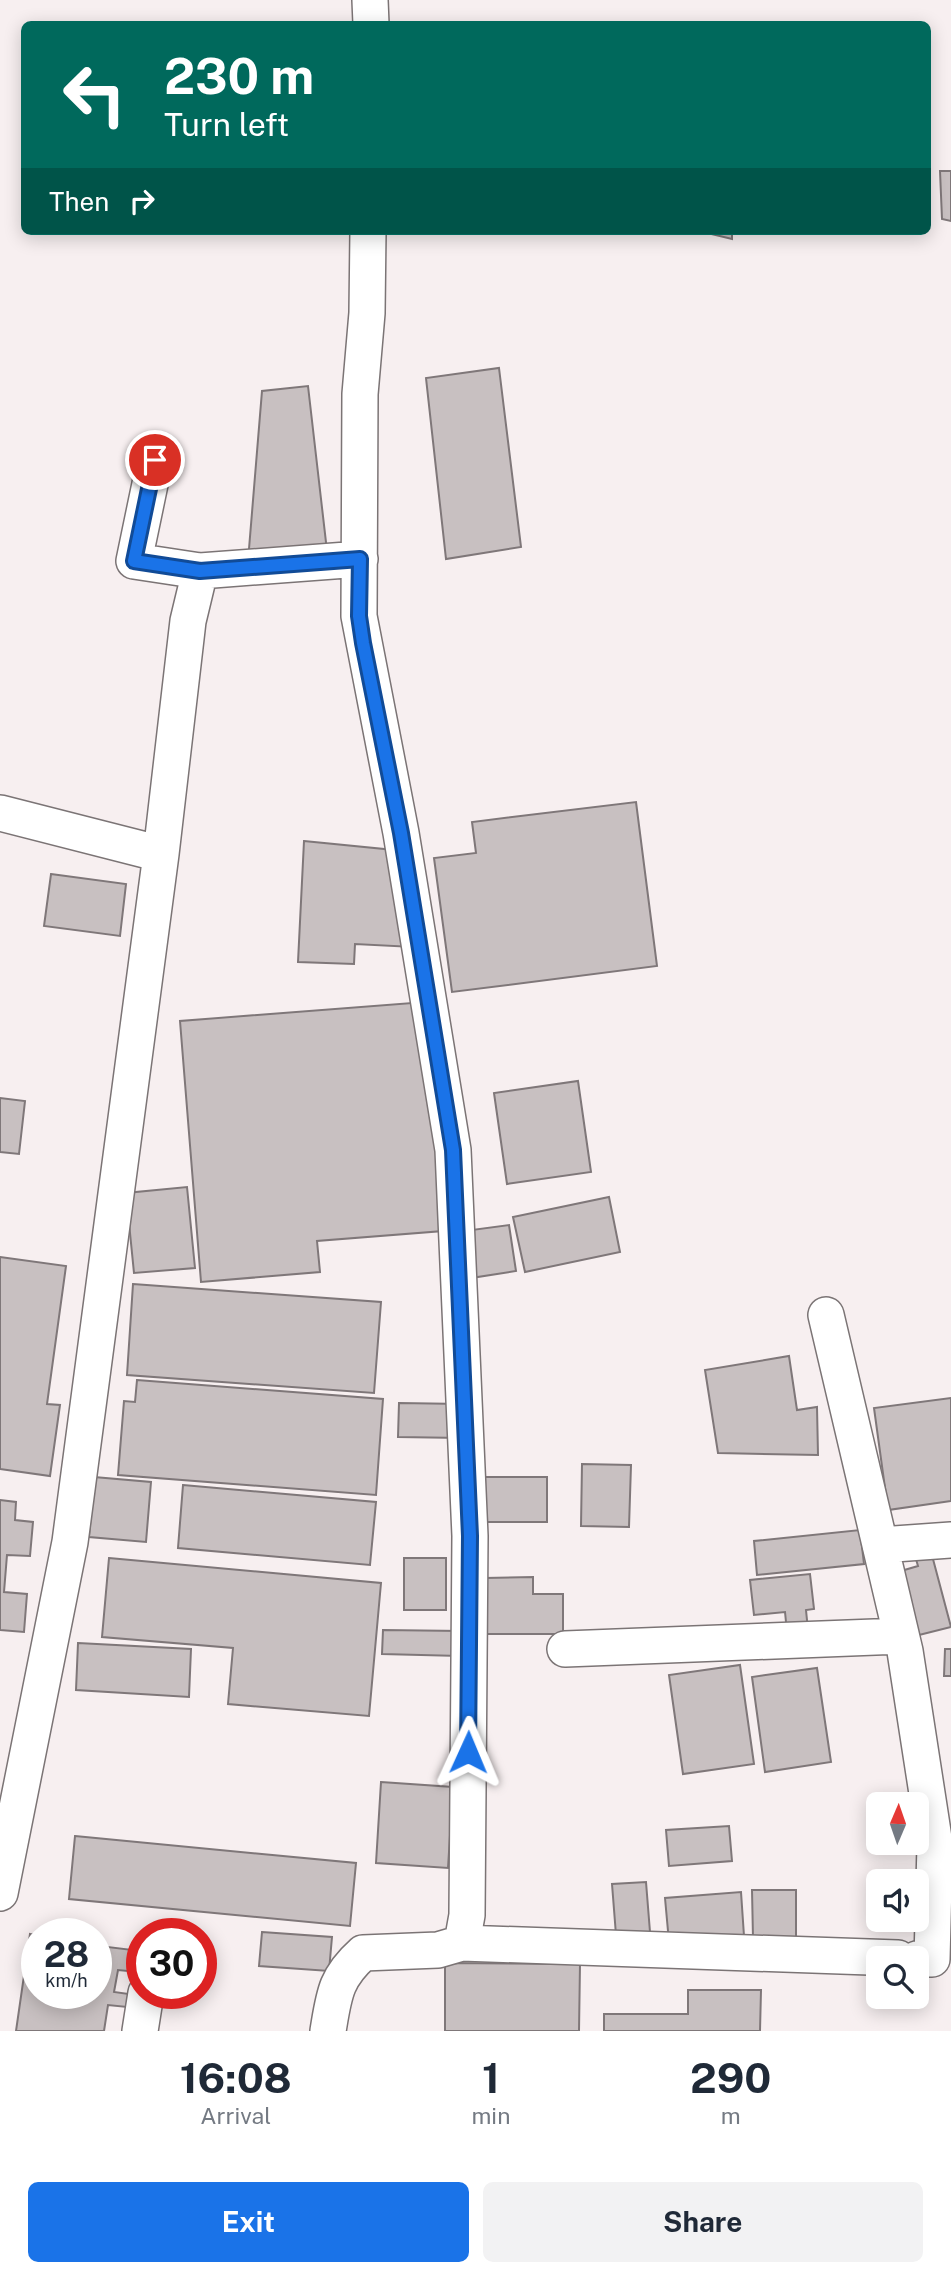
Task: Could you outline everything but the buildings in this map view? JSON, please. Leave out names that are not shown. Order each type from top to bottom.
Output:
[{"type":"street","points":[[370,0],[371,21]]},
{"type":"street","points":[[368,235],[367,313],[360,394],[359,616],[401,833],[453,1150],[470,1536],[467,1915],[462,1942]]},
{"type":"street","points":[[155,460],[134,561],[200,571],[360,559]]},
{"type":"street","points":[[0,1893],[10,1789],[70,1542],[161,854],[187,649],[188,621],[200,571]]},
{"type":"street","points":[[0,813],[161,854]]},
{"type":"street","points":[[826,1315],[901,1636],[935,1845],[932,1959],[929,1959]]},
{"type":"street","points":[[880,1545],[951,1540]]},
{"type":"street","points":[[565,1649],[901,1636]]},
{"type":"street","points":[[328,2031],[334,1996],[346,1968],[362,1953],[438,1950],[462,1942],[866,1957]]},
{"type":"street","points":[[140,2031],[143,2009]]},
{"type":"route","points":[[155,460],[134,561],[200,571],[360,559],[359,616],[363,643],[401,833],[453,1150],[470,1536],[468,1752]]}]
